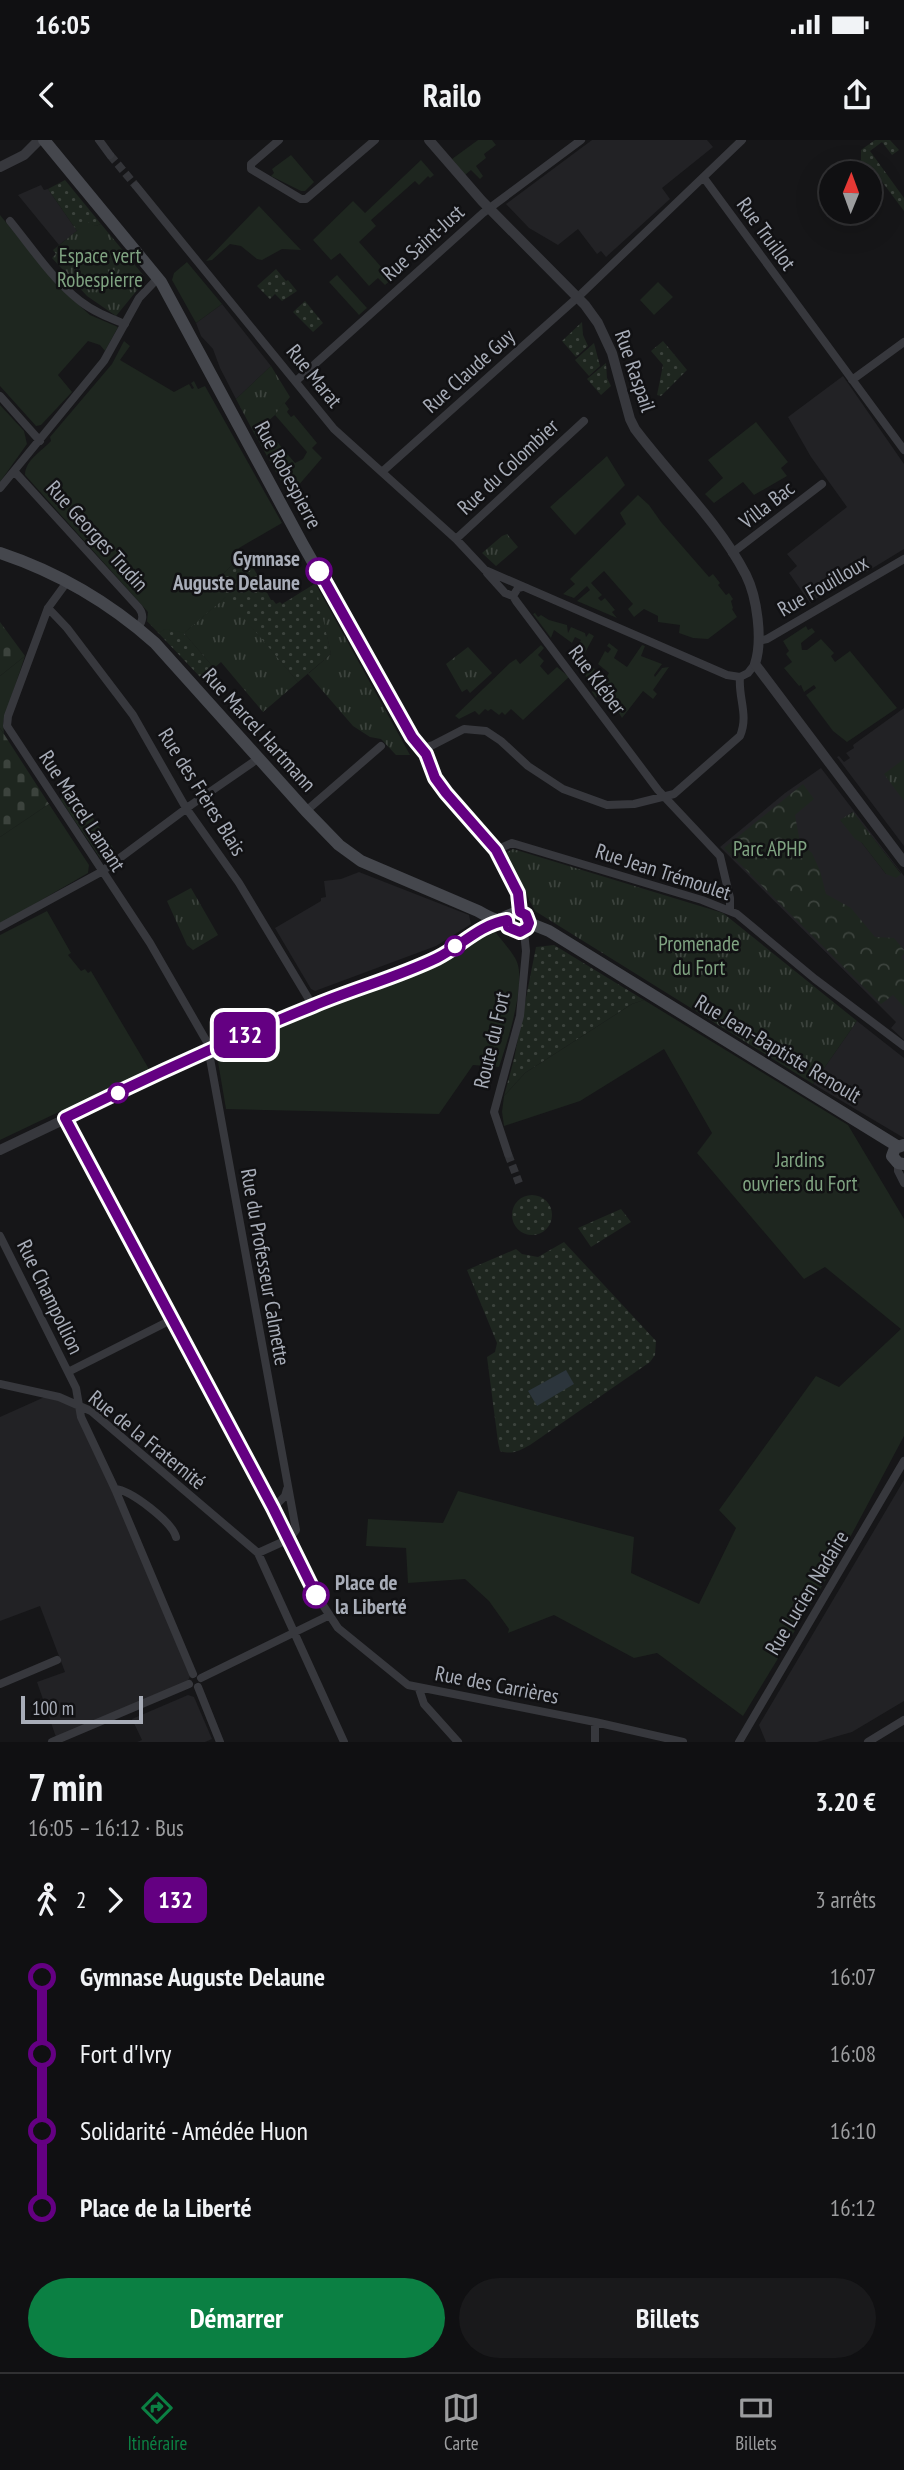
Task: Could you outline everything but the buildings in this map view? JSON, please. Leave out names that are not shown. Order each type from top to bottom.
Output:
[{"type":"main road","name":"Rue Robespierre","points":[[41,140],[158,278],[302,544],[412,737],[426,754],[435,778],[496,850],[518,893],[520,912]]},
{"type":"main road","name":"Rue Marcel Hartmann","points":[[0,553],[34,565],[67,582],[138,628],[155,643],[306,811],[339,845],[361,861],[502,921],[520,932],[526,927]]},
{"type":"main road","points":[[502,921],[520,912],[526,915],[526,927]]},
{"type":"main road","name":"Rue Jean-Baptiste Renoult","points":[[526,927],[549,931],[901,1146]]},
{"type":"main road","points":[[901,1146],[893,1150],[892,1156],[901,1164]]},
{"type":"street","points":[[0,167],[24,155],[41,140]]},
{"type":"street","points":[[99,140],[110,155]]},
{"type":"street","points":[[279,140],[251,164],[251,169],[301,199],[306,199],[374,140]]},
{"type":"street","name":"Rue Raspail","points":[[429,140],[490,209],[578,297],[598,323],[612,353],[627,411],[635,429],[733,553],[749,583],[759,641],[755,664]]},
{"type":"street","name":"Rue Saint-Just","points":[[296,381],[490,209],[581,140]]},
{"type":"street","points":[[578,297],[742,140]]},
{"type":"street","name":"Rue Truillot","points":[[704,178],[904,450]]},
{"type":"street","name":"Rue Marat","points":[[136,186],[334,429],[456,539],[505,593],[513,596]]},
{"type":"street","points":[[10,221],[63,285],[81,302],[125,324]]},
{"type":"street","points":[[0,488],[104,361],[139,298],[158,278]]},
{"type":"street","name":"Rue Claude Guy","points":[[383,471],[578,297]]},
{"type":"street","points":[[852,380],[904,342]]},
{"type":"street","points":[[0,396],[40,440]]},
{"type":"street","name":"Rue du Colombier","points":[[456,539],[584,421]]},
{"type":"street","name":"Rue Georges Trudin","points":[[14,471],[139,608],[142,621],[138,628]]},
{"type":"street","name":"Villa Bac","points":[[733,553],[822,484]]},
{"type":"street","name":"Rue Fouilloux","points":[[759,641],[767,639],[904,559]]},
{"type":"street","name":"Rue Marat","points":[[485,570],[726,675],[740,677]]},
{"type":"street","name":"Rue Marcel Lamant","points":[[67,582],[48,608],[7,726],[150,943],[207,1042],[209,1050]]},
{"type":"street","points":[[513,596],[518,587],[522,587]]},
{"type":"street","name":"Rue Kléber","points":[[513,596],[664,797],[720,856],[730,898],[730,910]]},
{"type":"street","name":"Rue des Frères Blais","points":[[48,608],[67,628],[133,715],[186,808],[239,883],[313,1006]]},
{"type":"street","points":[[421,749],[456,731],[473,728],[500,741],[528,766],[563,789],[588,800],[607,805],[634,804],[664,797],[674,794],[740,736],[745,725],[740,677],[755,664],[904,862]]},
{"type":"street","points":[[306,811],[381,746]]},
{"type":"street","points":[[0,927],[101,872],[186,808],[259,758]]},
{"type":"street","name":"Rue Jean Trémoulet","points":[[496,850],[512,844],[730,910],[904,1046]]},
{"type":"street","points":[[0,1150],[209,1050],[438,957],[482,928],[502,921]]},
{"type":"street","name":"Route du Fort","points":[[508,1154],[495,1112],[497,1095],[520,1016],[526,927]]},
{"type":"street","name":"Rue du Professeur Calmette","points":[[209,1050],[296,1530],[289,1539]]},
{"type":"street","points":[[52,1742],[201,1685],[197,1676],[328,1616],[289,1539],[276,1505],[65,1118]]},
{"type":"street","points":[[901,1164],[898,1171],[904,1183]]},
{"type":"street","name":"Rue Champollion","points":[[0,1236],[76,1388],[81,1417],[197,1676]]},
{"type":"street","points":[[68,1372],[173,1320]]},
{"type":"street","name":"Rue de la Fraternité","points":[[0,1384],[59,1397],[91,1412],[258,1553]]},
{"type":"street","name":"Rue Lucien Nadaire","points":[[739,1742],[904,1461]]},
{"type":"street","points":[[115,1489],[125,1490],[171,1526],[176,1537]]},
{"type":"street","points":[[276,1505],[287,1489]]},
{"type":"street","points":[[276,1505],[290,1504]]},
{"type":"street","points":[[289,1539],[258,1553],[344,1742]]},
{"type":"street","name":"Rue des Carrières","points":[[328,1616],[338,1628],[408,1685],[419,1689],[596,1722],[683,1742]]},
{"type":"street","points":[[0,1684],[57,1660]]},
{"type":"street","points":[[193,1686],[220,1742]]},
{"type":"street","points":[[419,1689],[424,1704],[458,1742]]},
{"type":"street","points":[[868,1742],[904,1720]]},
{"type":"street","points":[[595,1742],[596,1722]]},
{"type":"shaded area","points":[[592,140],[707,140],[713,147],[662,188],[670,199],[606,257],[601,251],[597,254],[578,229],[558,245],[529,228],[506,204]]},
{"type":"shaded area","points":[[41,185],[44,190],[48,189],[77,231],[59,245],[18,195]]},
{"type":"shaded area","points":[[222,304],[271,366],[236,399],[213,349],[201,336],[196,323]]},
{"type":"shaded area","points":[[843,376],[904,464],[904,549],[863,574],[859,570],[810,603],[789,573],[797,566],[787,554],[847,507],[811,457],[788,417]]},
{"type":"shaded area","points":[[904,708],[904,846],[837,757],[844,762],[850,758],[846,753],[854,748],[853,745]]},
{"type":"shaded area","points":[[821,768],[904,876],[904,1040],[891,1028],[896,1022],[720,847],[785,793]],"holes":[[[852,812],[901,873],[886,874],[841,821]]]},
{"type":"shaded area","points":[[359,872],[469,915],[471,924],[436,946],[315,991],[311,989],[275,928],[326,897],[324,881],[341,879]]},
{"type":"shaded area","points":[[857,1021],[904,1058],[904,1138],[813,1084]]},
{"type":"shaded area","points":[[566,1370],[574,1384],[537,1406],[528,1391]]},
{"type":"shaded area","points":[[49,1395],[78,1404],[190,1676],[188,1681],[57,1740],[37,1682],[65,1672],[40,1606],[0,1621],[0,1417]]},
{"type":"shaded area","points":[[904,1480],[904,1701],[852,1732],[817,1742],[766,1742],[759,1725]]},
{"type":"shaded area","points":[[188,1695],[194,1697],[212,1739],[205,1742],[137,1742],[142,1740],[132,1719]]},
{"type":"green space","points":[[478,140],[492,140],[496,145],[484,154],[486,158],[476,166],[483,176],[480,179],[471,170],[465,175],[452,159]]},
{"type":"green space","points":[[875,140],[890,140],[899,150],[892,155],[882,142],[870,151],[877,161],[860,161],[861,150]]},
{"type":"green space","points":[[291,155],[314,182],[305,191],[271,176],[274,173],[272,169]]},
{"type":"green space","points":[[421,160],[434,175],[430,178],[428,176],[419,185],[415,181],[371,220],[376,226],[359,242],[392,279],[385,285],[378,278],[369,286],[340,253],[331,260],[313,240],[353,201],[365,213]]},
{"type":"green space","points":[[882,168],[904,198],[904,211],[882,182]]},
{"type":"green space","points":[[65,180],[101,224],[96,226],[88,223],[77,231],[48,189]]},
{"type":"green space","points":[[259,206],[301,250],[282,249],[262,260],[241,246],[230,244],[212,260],[206,261]]},
{"type":"green space","points":[[0,215],[59,287],[90,315],[118,327],[105,351],[100,345],[88,341],[58,375],[72,392],[41,425],[36,426],[0,386]]},
{"type":"green space","name":"Espace vert Robespierre","points":[[88,222],[96,226],[101,224],[144,276],[143,283],[116,316],[87,296],[52,258],[56,254],[53,250]]},
{"type":"green space","points":[[187,262],[222,304],[196,323],[172,280],[174,273]]},
{"type":"green space","points":[[276,269],[297,291],[282,301],[275,294],[270,299],[257,286]]},
{"type":"green space","points":[[337,275],[367,308],[359,315],[329,282]]},
{"type":"green space","points":[[658,282],[673,297],[654,315],[640,300]]},
{"type":"green space","points":[[305,301],[323,323],[313,332],[293,312]]},
{"type":"green space","points":[[582,322],[583,335],[588,346],[576,357],[562,341]]},
{"type":"green space","points":[[124,341],[130,346],[120,360],[174,392],[189,384],[194,388],[191,383],[194,381],[198,389],[205,386],[282,523],[239,548],[243,556],[221,575],[226,582],[226,597],[184,633],[165,629],[159,633],[147,621],[148,612],[25,475],[31,460],[51,441],[50,437],[112,364]]},
{"type":"green space","points":[[663,341],[687,370],[661,396],[657,395],[663,365],[651,351]]},
{"type":"green space","points":[[594,343],[600,366],[589,376],[575,360]]},
{"type":"green space","points":[[606,363],[607,378],[611,386],[601,395],[587,379]]},
{"type":"green space","points":[[271,366],[290,397],[275,415],[254,433],[236,399]]},
{"type":"green space","points":[[284,402],[291,417],[294,415],[317,443],[312,448],[322,458],[297,487],[290,475],[281,481],[254,433],[263,425],[295,463],[303,459],[307,452],[275,415]]},
{"type":"green space","points":[[0,405],[24,431],[27,444],[0,482]]},
{"type":"green space","points":[[756,422],[788,462],[781,468],[787,476],[754,495],[743,482],[714,503],[705,494],[723,478],[708,460]]},
{"type":"green space","points":[[607,456],[625,485],[575,535],[550,507]]},
{"type":"green space","points":[[638,495],[709,577],[713,574],[726,595],[729,593],[733,599],[732,609],[737,617],[708,639],[679,633],[680,625],[658,622],[658,616],[644,609],[634,617],[628,609],[633,604],[604,571],[591,583],[602,595],[598,598],[601,601],[605,598],[615,610],[612,612],[617,618],[577,601],[590,590],[587,586],[574,598],[563,594],[575,584],[570,579],[626,524],[620,513]]},
{"type":"green space","points":[[507,534],[518,547],[496,566],[482,553]]},
{"type":"green space","points":[[243,556],[246,562],[249,560],[271,600],[276,604],[282,604],[316,583],[331,654],[298,682],[226,598],[184,633],[214,668],[202,679],[147,621],[226,582],[221,575]]},
{"type":"green space","points":[[315,583],[410,755],[396,755],[381,739],[370,737],[353,726],[308,674],[331,654]]},
{"type":"green space","points":[[226,597],[298,682],[263,712],[221,662],[214,668],[184,633]]},
{"type":"green space","points":[[538,611],[535,613],[538,617],[541,615],[567,625],[568,633],[571,627],[585,633],[586,637],[589,633],[594,636],[579,664],[573,655],[581,640],[575,637],[572,643],[554,630],[551,638],[533,614]]},
{"type":"green space","points":[[0,622],[25,656],[0,676]]},
{"type":"green space","points":[[806,626],[808,630],[812,628],[815,632],[801,643],[802,650],[807,650],[821,639],[834,653],[831,656],[835,662],[850,651],[897,708],[847,742],[833,731],[806,695],[816,688],[814,685],[804,692],[801,685],[799,686],[784,668],[792,662],[786,654],[789,651],[783,641]]},
{"type":"green space","points":[[609,643],[618,650],[614,658],[627,667],[642,645],[645,646],[641,656],[662,664],[655,677],[662,668],[669,667],[653,690],[657,694],[653,699],[643,691],[622,718],[614,705],[600,692],[603,687],[601,685],[596,698],[592,692],[598,682],[591,676],[588,680],[580,667],[583,662],[595,669],[593,672],[605,680],[609,673],[598,664],[605,651],[608,653],[611,649],[607,646]]},
{"type":"green space","points":[[541,645],[544,648],[538,655],[544,661],[540,666],[548,675],[557,667],[569,677],[523,720],[511,709],[505,715],[485,709],[479,715],[475,711],[459,719],[455,716],[510,663],[516,659],[520,664]]},
{"type":"green space","points":[[468,647],[492,673],[470,693],[467,689],[462,692],[446,664]]},
{"type":"green space","points":[[25,656],[3,722],[4,734],[0,728],[0,676]]},
{"type":"green space","points":[[0,728],[49,804],[0,837]]},
{"type":"green space","points":[[904,759],[904,801],[884,774]]},
{"type":"green space","name":"Parc APHP","points":[[803,784],[814,799],[795,815],[800,843],[812,853],[826,894],[851,908],[875,937],[894,938],[904,950],[901,957],[904,961],[904,1007],[893,995],[881,1004],[724,848]]},
{"type":"green space","points":[[69,793],[78,804],[82,801],[116,852],[106,859],[100,858],[60,799]]},
{"type":"green space","points":[[49,804],[89,865],[88,873],[0,924],[0,837]]},
{"type":"green space","points":[[853,812],[901,874],[896,878],[886,874],[840,820]]},
{"type":"green space","name":"Promenade du Fort","points":[[513,849],[723,913],[857,1021],[813,1084],[535,911],[506,853]]},
{"type":"green space","points":[[191,888],[218,935],[193,950],[187,945],[167,901]]},
{"type":"green space","points":[[47,911],[71,953],[68,955],[81,971],[91,971],[149,1069],[0,1140],[0,935]]},
{"type":"green space","points":[[494,930],[515,958],[519,972],[517,999],[506,1044],[499,1067],[473,1065],[439,1114],[226,1109],[218,1062],[221,1053],[323,1009],[441,963],[486,932]]},
{"type":"green space","points":[[554,945],[644,1000],[632,1004],[525,1073],[504,1096],[536,947]]},
{"type":"green space","name":"Jardins ouvriers du Fort","points":[[644,1000],[848,1125],[904,1219],[904,1436],[838,1560],[743,1716],[657,1653],[634,1658],[554,1615],[508,1633],[509,1629],[489,1601],[465,1579],[408,1583],[406,1548],[366,1546],[368,1519],[443,1523],[458,1491],[634,1537],[631,1573],[699,1604],[736,1528],[719,1510],[816,1376],[839,1387],[901,1329],[825,1267],[804,1279],[697,1153],[712,1133],[664,1049],[580,1101],[504,1126],[504,1096],[525,1073],[632,1004]]},
{"type":"green space","points":[[532,1195],[540,1196],[546,1201],[551,1207],[551,1223],[546,1229],[540,1234],[532,1235],[524,1234],[518,1229],[513,1223],[512,1215],[513,1207],[518,1201],[524,1196]]},
{"type":"green space","points":[[621,1209],[631,1222],[591,1247],[578,1228]]},
{"type":"green space","points":[[564,1242],[656,1341],[655,1355],[650,1362],[530,1445],[515,1452],[500,1451],[487,1357],[495,1352],[497,1343],[467,1270],[516,1249],[522,1254],[538,1257]]},
{"type":"tunnel","points":[[110,155],[136,186]]},
{"type":"tunnel","points":[[508,1154],[519,1183]]},
{"type":"bus line","name":"132","points":[[316,1595],[273,1508],[65,1118],[209,1050],[438,957],[496,922],[507,920],[510,929],[520,932],[527,928],[529,923],[526,915],[520,912],[518,893],[496,850],[435,778],[426,754],[412,737],[319,571]]},
{"type":"place","name":"Gymnase Auguste Delaune","points":[[319,571]]},
{"type":"place","name":"Place de la Liberté","points":[[316,1595]]}]
